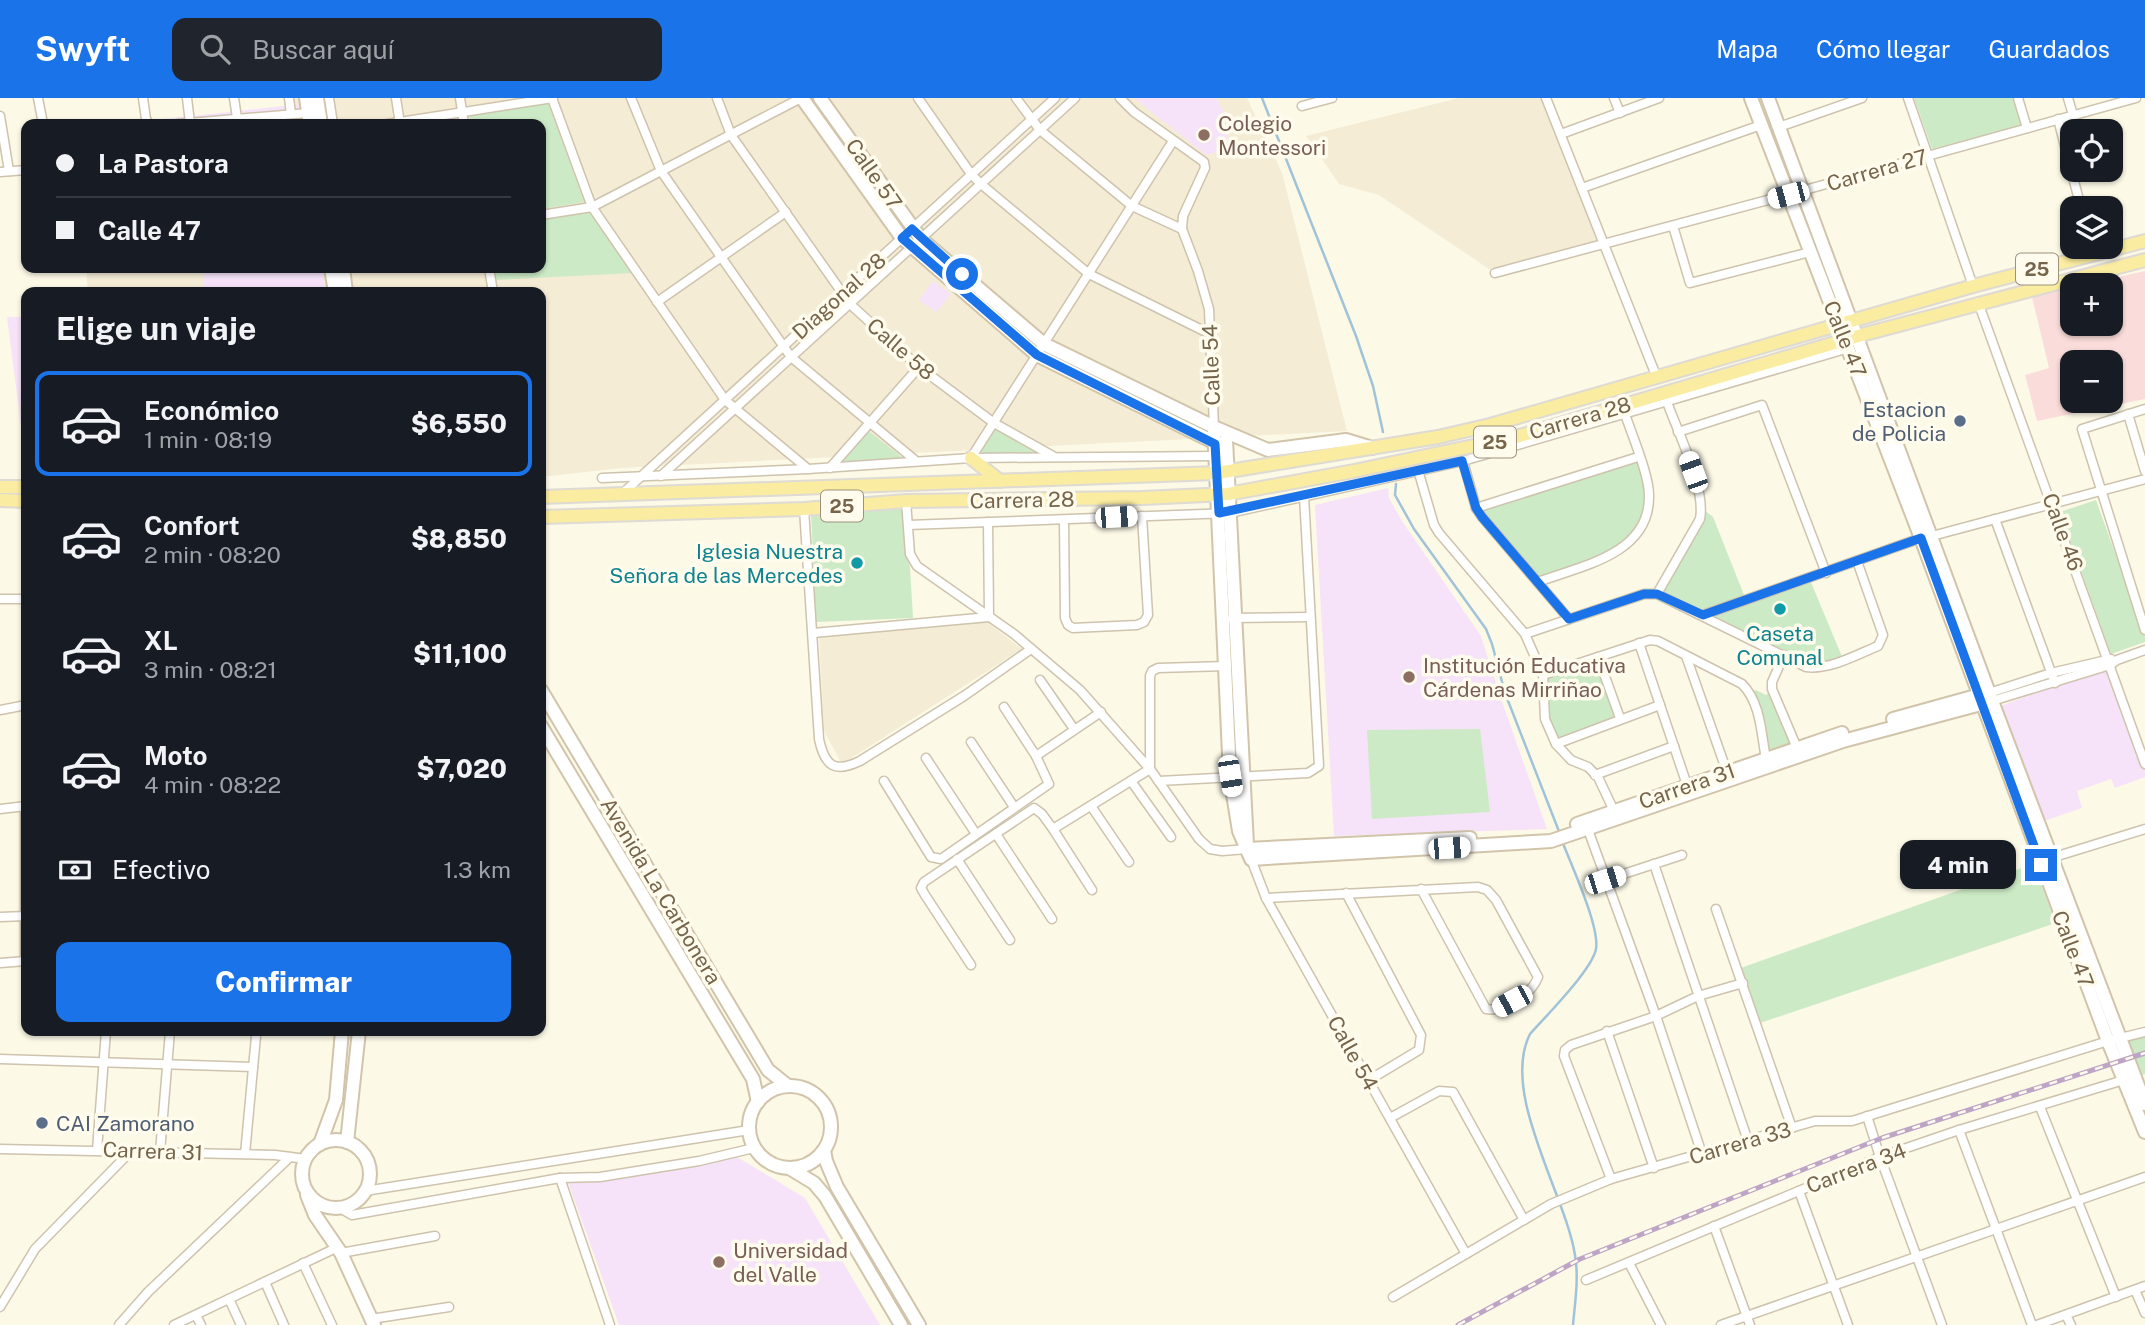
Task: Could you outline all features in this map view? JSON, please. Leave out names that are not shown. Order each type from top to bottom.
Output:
[{"type":"main road","name":"25","points":[[2123,245],[2145,241]]},
{"type":"main road","name":"25","points":[[1973,286],[2064,259]]},
{"type":"main road","name":"Carrera 28","points":[[546,517],[804,509],[906,501],[1223,495],[1516,437],[1978,302],[2145,260]]},
{"type":"main road","name":"Carrera 28","points":[[546,497],[1222,473],[1438,437],[1490,425],[1973,286]]},
{"type":"main road","points":[[1639,401],[1651,407]]},
{"type":"main road","points":[[971,458],[1000,481]]},
{"type":"main road","points":[[0,487],[21,487]]},
{"type":"main road","points":[[0,500],[21,501]]},
{"type":"street","points":[[38,98],[42,119]]},
{"type":"street","points":[[143,98],[145,119]]},
{"type":"street","points":[[187,98],[190,119]]},
{"type":"street","points":[[234,98],[237,118]]},
{"type":"street","points":[[289,98],[291,114]]},
{"type":"street","points":[[228,119],[291,114],[309,119],[306,98]]},
{"type":"street","points":[[317,98],[320,119]]},
{"type":"street","points":[[329,98],[332,119]]},
{"type":"street","points":[[396,98],[399,119]]},
{"type":"street","points":[[460,98],[464,119]]},
{"type":"street","points":[[425,119],[553,98],[592,207],[657,302],[734,410],[808,469]]},
{"type":"street","points":[[631,98],[661,171],[791,357],[916,461]]},
{"type":"street","name":"Calle 58","points":[[717,98],[731,135],[850,303],[919,367],[994,423],[1054,457]]},
{"type":"street","points":[[546,214],[592,207],[802,98]]},
{"type":"street","name":"Calle 57","points":[[802,98],[912,238],[1041,349],[1219,449]]},
{"type":"street","name":"Calle 57","points":[[820,98],[912,238]]},
{"type":"street","points":[[918,98],[971,174],[1089,274],[1210,334]]},
{"type":"street","points":[[1016,98],[1040,130],[1132,206],[1182,229],[1183,216],[1205,168],[1204,162],[1120,98]]},
{"type":"street","name":"Diagonal 28","points":[[661,476],[850,303],[971,174],[1055,98]]},
{"type":"street","name":"Diagonal 28","points":[[623,493],[841,293],[981,184],[1075,98]]},
{"type":"street","points":[[1302,106],[1332,98]]},
{"type":"street","points":[[1546,98],[1657,378]]},
{"type":"street","points":[[1614,98],[1620,113]]},
{"type":"street","points":[[1561,134],[1659,98]]},
{"type":"street","name":"Calle 47","points":[[1751,98],[1810,251],[1846,323]]},
{"type":"street","name":"Calle 47","points":[[1768,98],[1802,191],[1851,341],[1927,537],[2128,1079],[2145,1132]]},
{"type":"street","points":[[1779,127],[1862,98]]},
{"type":"street","points":[[1908,98],[1973,286]]},
{"type":"street","points":[[2018,98],[2027,128]]},
{"type":"street","points":[[2068,98],[2073,115]]},
{"type":"street","name":"Carrera 27","points":[[1495,273],[2136,98]]},
{"type":"street","points":[[0,116],[5,171]]},
{"type":"street","points":[[2058,119],[2078,196]]},
{"type":"street","points":[[1582,188],[1761,125]]},
{"type":"street","points":[[971,458],[1173,141]]},
{"type":"street","points":[[657,302],[786,212]]},
{"type":"street","points":[[1673,226],[1690,283],[1810,251]]},
{"type":"street","name":"Calle 54","points":[[1182,229],[1209,309],[1222,473],[1239,831],[1266,898],[1466,1254]]},
{"type":"street","name":"Calle 46","points":[[1978,302],[2112,661],[2145,764]]},
{"type":"street","name":"Carrera 28","points":[[908,525],[1224,513],[1462,461],[1651,407],[1851,341]]},
{"type":"street","name":"Calle 57","points":[[1041,349],[1268,450],[1346,440],[1372,448]]},
{"type":"street","points":[[830,468],[919,367]]},
{"type":"street","points":[[1657,594],[1700,519],[1702,508],[1700,492],[1667,402]]},
{"type":"street","points":[[1678,432],[1762,405],[1826,573]]},
{"type":"street","points":[[2145,409],[2082,429],[2145,630]]},
{"type":"street","points":[[1538,582],[1611,555],[1625,547],[1645,522],[1650,498],[1625,414]]},
{"type":"street","points":[[2128,414],[2145,471]]},
{"type":"street","name":"Carrera 28","points":[[602,478],[830,468],[971,458],[1219,449]]},
{"type":"street","points":[[1476,508],[1638,457]]},
{"type":"street","points":[[1462,461],[1476,508],[1569,619]]},
{"type":"street","points":[[1418,470],[1434,525],[1439,533],[1525,634],[1543,675],[1545,719],[1556,744],[1571,760],[1588,767],[1595,775],[1614,811]]},
{"type":"street","points":[[1703,615],[1927,537],[2145,479]]},
{"type":"street","points":[[1159,781],[1308,773],[1319,766],[1304,496]]},
{"type":"street","points":[[906,501],[910,554],[913,561],[1031,649],[1080,690],[1150,769],[1199,839],[1210,849],[1249,854]]},
{"type":"street","points":[[804,509],[819,740],[828,763],[839,769],[860,761],[964,696],[1031,649]]},
{"type":"street","points":[[1064,520],[1065,618],[1068,625],[1073,628],[1137,625],[1144,622],[1148,615],[1142,516]]},
{"type":"street","points":[[1995,519],[2055,683]]},
{"type":"street","points":[[988,522],[989,617]]},
{"type":"street","points":[[1525,634],[1644,594],[1657,594],[1806,667],[1814,668],[1844,660],[1882,642],[1883,635],[1857,561]]},
{"type":"street","points":[[0,599],[21,599]]},
{"type":"street","points":[[813,632],[989,617]]},
{"type":"street","points":[[1229,618],[1310,617]]},
{"type":"street","points":[[1543,675],[1639,643],[1658,641],[1742,684],[1751,693],[1756,705],[1766,758]]},
{"type":"street","points":[[1639,643],[1687,785]]},
{"type":"street","name":"Carrera 31","points":[[1586,825],[1614,811],[1797,748],[1985,698],[2055,683],[2145,650]]},
{"type":"street","points":[[1784,655],[1772,682],[1772,689],[1797,748]]},
{"type":"street","points":[[1686,656],[1727,772]]},
{"type":"street","points":[[1598,657],[1620,718]]},
{"type":"street","name":"Carrera 31","points":[[1985,698],[2051,673],[2112,661]]},
{"type":"street","points":[[1150,769],[1150,676],[1153,671],[1158,668],[1231,666]]},
{"type":"street","points":[[1040,680],[1074,729]]},
{"type":"street","name":"Avenida La Carbonera","points":[[546,698],[768,1070],[788,1086]]},
{"type":"street","name":"Calle 47","points":[[1985,698],[2051,858],[2113,1040]]},
{"type":"street","points":[[1556,744],[1660,705]]},
{"type":"street","points":[[0,710],[21,706]]},
{"type":"street","points":[[884,781],[931,857],[941,859],[1049,783],[1036,756],[1004,707]]},
{"type":"street","points":[[1036,756],[1101,712]]},
{"type":"street","name":"Carrera 31","points":[[1249,854],[1553,837],[1896,723]]},
{"type":"street","name":"Avenida La Carbonera","points":[[546,734],[753,1079],[758,1102]]},
{"type":"street","points":[[971,742],[1014,807]]},
{"type":"street","points":[[1595,775],[1674,746]]},
{"type":"street","points":[[926,758],[976,834]]},
{"type":"street","points":[[1053,829],[1150,769]]},
{"type":"street","points":[[1131,781],[1171,836]]},
{"type":"street","points":[[1091,806],[1129,862]]},
{"type":"street","points":[[0,809],[21,807]]},
{"type":"street","points":[[971,965],[921,888],[924,882],[1034,808],[1053,829],[1092,890]]},
{"type":"street","points":[[1586,825],[1656,1016],[1702,1154]]},
{"type":"street","points":[[2051,858],[2145,829]]},
{"type":"street","points":[[996,834],[1052,919]]},
{"type":"street","points":[[1605,880],[1682,855]]},
{"type":"street","points":[[957,859],[1010,940]]},
{"type":"street","points":[[1654,864],[1748,1141]]},
{"type":"street","points":[[1266,898],[1421,889],[1478,887],[1487,890],[1496,900],[1538,977],[1530,992],[1494,1010],[1486,1010],[1421,889]]},
{"type":"street","points":[[1346,893],[1421,1035],[1419,1051],[1369,1080]]},
{"type":"street","points":[[1717,909],[1792,1128]]},
{"type":"street","points":[[0,917],[21,916]]},
{"type":"street","points":[[0,963],[21,962]]},
{"type":"street","points":[[1611,1179],[1564,1056],[1565,1050],[1607,1031],[1656,1016],[1698,996],[1743,983]]},
{"type":"street","points":[[1607,1031],[1654,1168]]},
{"type":"street","points":[[2113,1040],[2145,1032]]},
{"type":"street","points":[[97,1150],[106,1036]]},
{"type":"street","points":[[160,1152],[170,1036]]},
{"type":"street","points":[[245,1154],[256,1036]]},
{"type":"street","points":[[342,1036],[336,1100],[320,1144],[306,1158],[302,1172],[312,1209],[340,1250],[373,1322],[449,1307]]},
{"type":"street","points":[[347,1142],[358,1036]]},
{"type":"street","name":"Carrera 33","points":[[1393,1297],[1551,1204],[1611,1179],[1815,1121],[1852,1121],[2113,1040]]},
{"type":"street","points":[[0,1059],[253,1067]]},
{"type":"street","name":"Calle 47","points":[[2128,1079],[2145,1104]]},
{"type":"street","name":"Carrera 34","points":[[1586,1280],[1880,1157],[2128,1079]]},
{"type":"street","points":[[791,1168],[810,1163],[824,1150],[831,1129],[825,1107],[809,1091],[788,1086],[768,1093],[752,1112],[750,1130],[754,1148],[774,1165],[791,1168],[803,1174],[825,1196],[901,1325]]},
{"type":"street","points":[[1390,1118],[1439,1091],[1453,1092],[1524,1220]]},
{"type":"street","points":[[2040,1107],[2116,1297]]},
{"type":"street","points":[[1867,1116],[1942,1325]]},
{"type":"street","points":[[365,1191],[750,1130]]},
{"type":"street","points":[[1959,1130],[2034,1325],[2145,1286]]},
{"type":"street","points":[[320,1144],[334,1140],[347,1142],[359,1149],[367,1161],[370,1174],[365,1191],[350,1205],[336,1208]]},
{"type":"street","points":[[304,1186],[312,1199],[352,1215],[561,1178],[600,1177],[708,1160],[754,1148]]},
{"type":"street","name":"Carrera 31","points":[[0,1149],[245,1154],[306,1158]]},
{"type":"street","points":[[824,1150],[836,1187],[919,1325]]},
{"type":"street","points":[[0,1307],[35,1249],[131,1151]]},
{"type":"street","points":[[119,1325],[148,1292],[290,1157]]},
{"type":"street","points":[[561,1178],[610,1325]]},
{"type":"street","points":[[1721,1325],[2145,1178]]},
{"type":"street","points":[[1799,1191],[1848,1325]]},
{"type":"street","points":[[327,1229],[336,1208]]},
{"type":"street","points":[[1714,1226],[1751,1325]]},
{"type":"street","points":[[174,1325],[303,1264],[340,1250],[435,1236]]},
{"type":"street","points":[[1629,1263],[1661,1325]]},
{"type":"street","points":[[303,1264],[332,1325]]},
{"type":"street","points":[[265,1282],[284,1325]]},
{"type":"street","points":[[2135,1290],[2145,1313]]},
{"type":"street","points":[[229,1299],[241,1325]]},
{"type":"street","points":[[196,1315],[201,1325]]},
{"type":"street","points":[[2066,1315],[2071,1325]]},
{"type":"shaded area","points":[[287,98],[1247,98],[1282,173],[1347,431],[621,468],[546,476],[546,287],[317,287],[315,273],[546,273],[546,119],[290,119]]},
{"type":"shaded area","name":"Colegio Montessori","points":[[1134,98],[1216,98],[1228,119],[1227,150],[1206,155]]},
{"type":"shaded area","points":[[1459,98],[1546,98],[1605,244],[1495,273],[1379,195],[1339,184],[1306,136]]},
{"type":"shaded area","points":[[303,104],[305,119],[164,119]]},
{"type":"shaded area","points":[[2145,271],[2145,399],[2123,403],[2123,350],[2060,350],[2060,413],[2076,413],[2037,421],[2025,375],[2049,368],[2032,297],[2060,291],[2060,336],[2123,336],[2123,276]]},
{"type":"shaded area","points":[[86,273],[203,273],[204,287],[88,287]]},
{"type":"shaded area","points":[[203,273],[323,273],[325,287],[204,287]]},
{"type":"shaded area","points":[[933,281],[951,294],[936,312],[919,300]]},
{"type":"shaded area","points":[[7,317],[21,317],[21,425]]},
{"type":"shaded area","name":"Institución Educativa Cárdenas Mirriñao","points":[[1388,488],[1389,498],[1402,521],[1481,636],[1547,829],[1334,836],[1315,505]]},
{"type":"shaded area","points":[[987,622],[1022,649],[842,764],[824,731],[819,637]]},
{"type":"shaded area","points":[[2109,667],[2145,769],[2145,777],[2115,788],[2111,779],[2077,791],[2082,808],[2041,822],[2000,706]]},
{"type":"shaded area","name":"Universidad del Valle","points":[[737,1157],[805,1198],[880,1325],[619,1325],[568,1182]]},
{"type":"green space","points":[[1914,98],[2014,98],[2022,125],[1932,149]]},
{"type":"green space","points":[[548,103],[584,202],[546,208],[546,119],[470,119],[470,116]]},
{"type":"green space","points":[[592,212],[635,273],[494,280],[493,273],[546,273],[546,219]]},
{"type":"green space","points":[[996,428],[1040,455],[980,453]]},
{"type":"green space","points":[[867,430],[903,458],[842,462]]},
{"type":"green space","points":[[1638,457],[1647,485],[1645,522],[1625,547],[1538,582],[1476,508]]},
{"type":"green space","points":[[2096,500],[2145,637],[2145,642],[2111,654],[2060,512]]},
{"type":"green space","points":[[902,506],[913,618],[816,622],[811,513]]},
{"type":"green space","points":[[1704,510],[1713,517],[1746,600],[1703,615],[1659,593]]},
{"type":"green space","points":[[1810,580],[1843,659],[1817,664],[1797,661],[1705,616]]},
{"type":"green space","points":[[1598,657],[1620,718],[1556,744],[1545,719],[1543,675]]},
{"type":"green space","points":[[1772,689],[1797,748],[1766,759],[1751,693],[1756,690],[1766,695]]},
{"type":"green space","points":[[1480,729],[1490,812],[1372,819],[1367,730]]},
{"type":"green space","points":[[2033,864],[2056,923],[1757,1024],[1738,969]]},
{"type":"green space","points":[[2145,1032],[2145,1074],[2134,1077],[2119,1038]]},
{"type":"waterway","points":[[1262,98],[1356,336],[1373,386],[1383,432]]},
{"type":"waterway","points":[[1396,484],[1395,495],[1414,529],[1486,629],[1505,693],[1560,834]]},
{"type":"waterway","points":[[1562,841],[1594,926],[1596,949],[1578,980],[1530,1034],[1523,1058],[1523,1085],[1528,1114],[1569,1230],[1575,1255],[1577,1281],[1573,1325]]},
{"type":"railway","points":[[1458,1325],[1580,1259],[1882,1138],[2145,1053]]},
{"type":"place","name":"Colegio Montessori","points":[[1204,135]]},
{"type":"place","name":"Estacion de Policia","points":[[1960,421]]},
{"type":"place","name":"Iglesia Nuestra Señora de las Mercedes","points":[[857,563]]},
{"type":"place","name":"Caseta Comunal","points":[[1780,609]]},
{"type":"place","name":"Institución Educativa Cárdenas Mirriñao","points":[[1409,677]]},
{"type":"place","name":"CAI Zamorano","points":[[42,1123]]},
{"type":"place","name":"Universidad del Valle","points":[[719,1262]]},
{"type":"route","points":[[962,274],[912,229],[902,238],[1037,355],[1215,444],[1219,513],[1230,513],[1462,461],[1476,508],[1482,517],[1569,619],[1644,594],[1657,594],[1703,615],[1921,538],[2041,865]]}]
